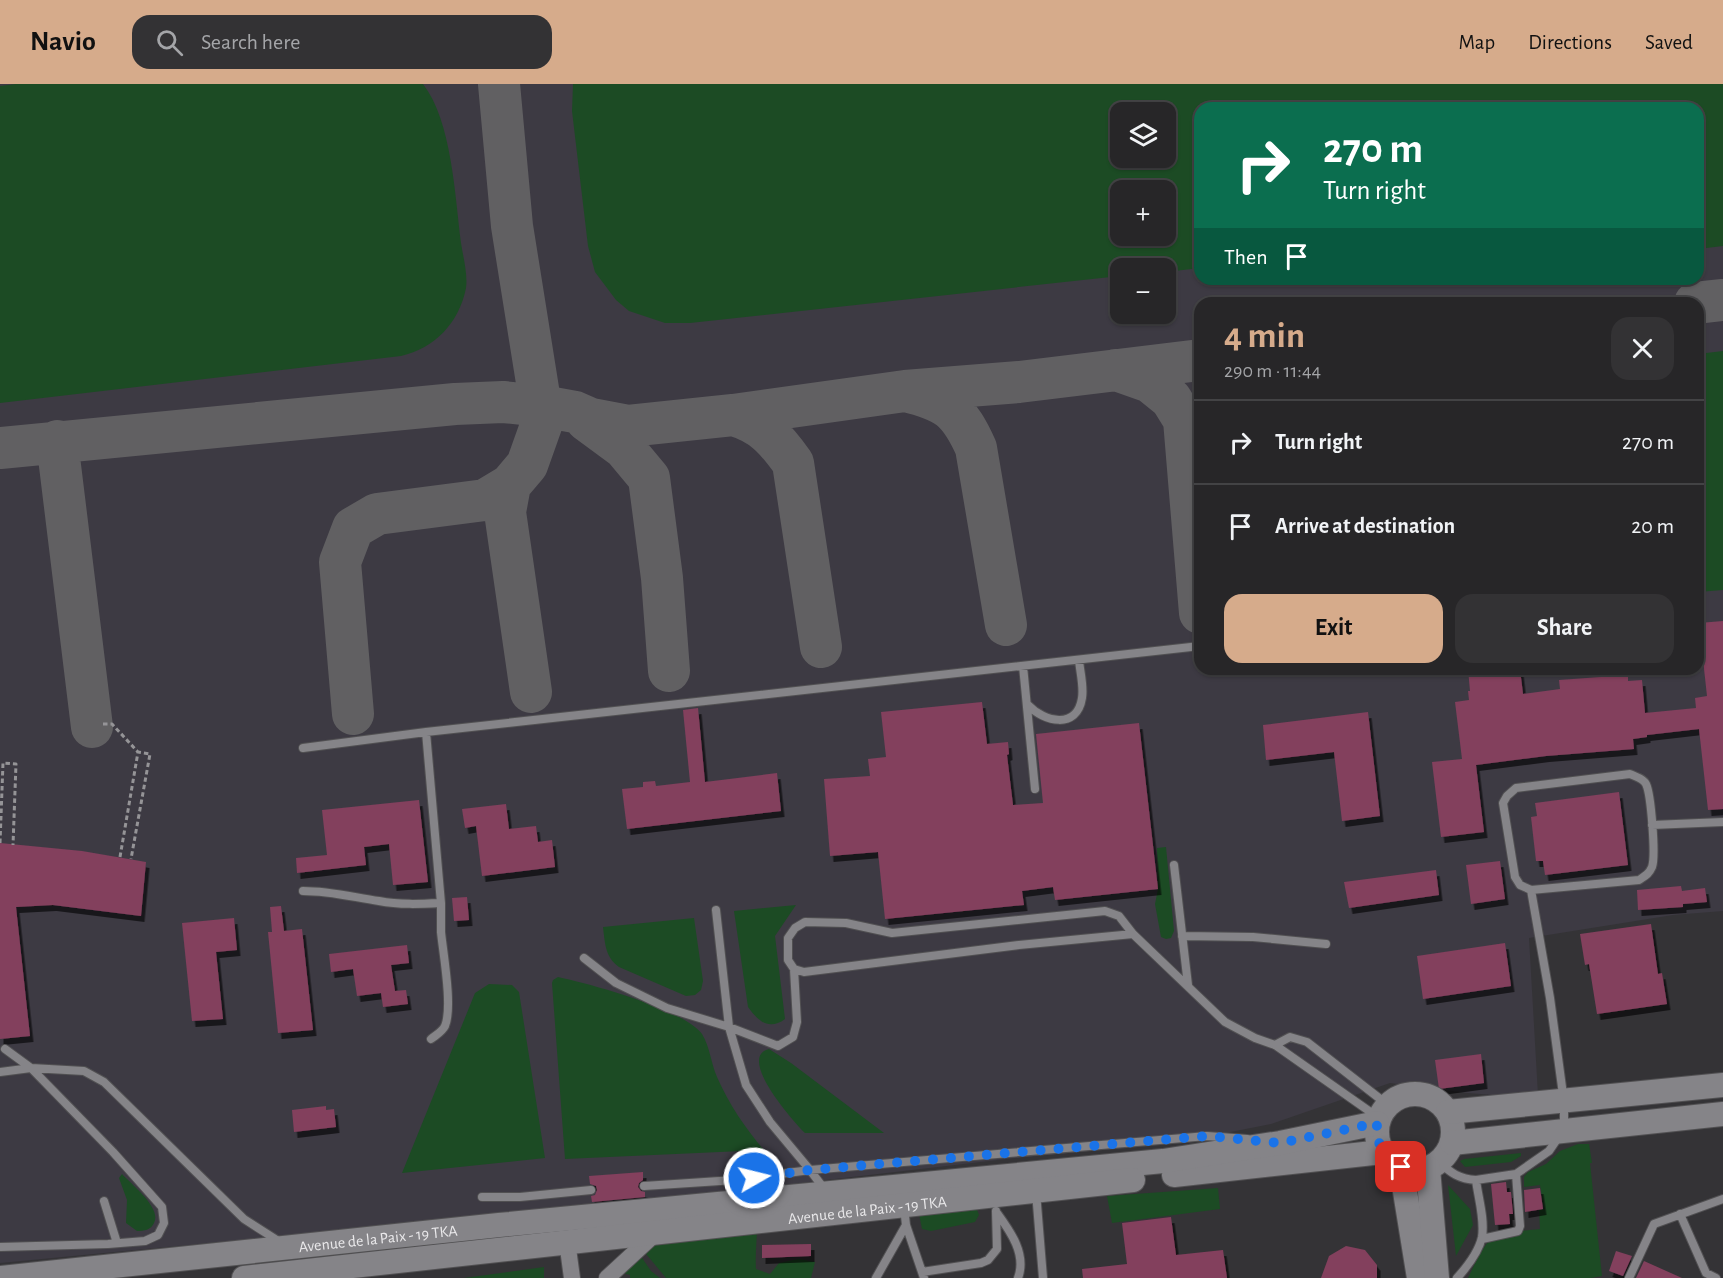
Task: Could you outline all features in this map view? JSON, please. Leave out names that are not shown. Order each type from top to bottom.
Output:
[{"type":"main road","points":[[1448,1112],[1723,1085]]},
{"type":"main road","points":[[904,1205],[1280,1143],[1381,1115],[1399,1097],[1427,1095],[1439,1102],[1448,1112],[1452,1122],[1440,1158],[1437,1278]]},
{"type":"main road","points":[[1381,1115],[1378,1143],[1382,1152],[1390,1161],[1414,1170],[1440,1158],[1564,1129],[1723,1114]]},
{"type":"main road","name":"Avenue de la Paix - 19 TKA","points":[[244,1278],[904,1205],[987,1204],[1036,1190],[1382,1152]]},
{"type":"main road","points":[[1401,1167],[1419,1278]]},
{"type":"main road","name":"Avenue de la Paix - 19 TKA","points":[[0,1278],[827,1193],[904,1205]]},
{"type":"street","points":[[607,1278],[657,1232]]},
{"type":"street","points":[[567,1241],[572,1278]]},
{"type":"lane","points":[[303,748],[426,732],[1194,647]]},
{"type":"lane","points":[[1027,704],[1036,713],[1049,720],[1071,717],[1080,707],[1083,695],[1079,660]]},
{"type":"lane","points":[[1023,666],[1035,789]]},
{"type":"lane","points":[[426,732],[441,903],[447,1014],[445,1026],[431,1039]]},
{"type":"lane","points":[[1630,774],[1647,785],[1653,825],[1653,866],[1647,875],[1639,880],[1531,890],[1520,885],[1515,877],[1503,803],[1516,788],[1630,774]]},
{"type":"lane","points":[[1653,825],[1723,822]]},
{"type":"lane","points":[[1174,865],[1188,985]]},
{"type":"lane","points":[[1440,1158],[1453,1175],[1463,1179],[1476,1180],[1516,1174],[1548,1151],[1564,1129],[1564,1102],[1550,998],[1531,890]]},
{"type":"lane","points":[[303,891],[327,891],[401,904],[441,903]]},
{"type":"lane","points":[[716,910],[729,1028],[746,1085],[770,1122],[827,1193]]},
{"type":"lane","points":[[584,958],[616,983],[667,1008],[778,1046],[793,1037],[797,1022],[794,969],[788,960],[788,938],[795,928],[805,922],[846,923],[892,933],[1105,911],[1119,916],[1133,934],[1225,1022],[1255,1038],[1275,1045],[1381,1115]]},
{"type":"lane","points":[[794,969],[804,972],[1019,945],[1133,934]]},
{"type":"lane","points":[[1182,936],[1253,937],[1326,944]]},
{"type":"lane","points":[[1275,1045],[1290,1037],[1307,1042],[1381,1115]]},
{"type":"lane","points":[[0,1247],[145,1241],[158,1235],[164,1222],[162,1207],[113,1152],[32,1068],[5,1048]]},
{"type":"lane","points":[[0,1072],[32,1068],[84,1071],[104,1082],[244,1219],[266,1235],[291,1247]]},
{"type":"lane","points":[[644,1186],[735,1180],[810,1170],[1207,1136],[1280,1143]]},
{"type":"lane","points":[[1482,1239],[1518,1232],[1520,1226],[1516,1174]]},
{"type":"lane","points":[[1457,1278],[1482,1239],[1476,1180]]},
{"type":"lane","points":[[482,1197],[520,1197],[591,1190]]},
{"type":"lane","points":[[1036,1190],[1043,1278]]},
{"type":"lane","points":[[1629,1278],[1654,1224],[1723,1199]]},
{"type":"lane","points":[[104,1201],[117,1243]]},
{"type":"lane","points":[[904,1205],[923,1275],[988,1260],[997,1249],[987,1204]]},
{"type":"lane","points":[[987,1204],[1011,1233],[1019,1252],[1018,1278]]},
{"type":"lane","points":[[876,1278],[904,1205]]},
{"type":"lane","points":[[1680,1214],[1706,1273],[1716,1278]]},
{"type":"path","points":[[103,724],[112,724],[138,752],[150,754],[131,860]]},
{"type":"path","points":[[120,857],[138,752]]},
{"type":"path","points":[[0,843],[1,762],[16,764],[13,845]]},
{"type":"shaded area","points":[[0,84],[1723,84],[1723,911],[1673,915],[1529,938],[1538,1095],[1505,1096],[1468,1093],[1390,1083],[1271,1124],[1175,1143],[1015,1158],[645,1201],[0,1263]]},
{"type":"green space","points":[[16,84],[423,84],[440,118],[451,160],[466,277],[466,288],[458,312],[444,332],[435,340],[425,347],[401,356],[0,403],[0,86]]},
{"type":"green space","points":[[573,84],[1723,84],[1723,246],[1704,248],[1704,102],[1194,102],[1194,269],[1176,271],[1176,258],[1110,258],[1110,277],[690,323],[665,323],[629,311],[616,300],[595,272],[588,246],[572,111]]},
{"type":"green space","points":[[1723,351],[1723,590],[1704,592],[1704,353]]},
{"type":"green space","points":[[1166,847],[1174,931],[1171,938],[1166,939],[1161,937],[1155,904],[1158,889],[1157,848]]},
{"type":"green space","points":[[796,905],[775,936],[785,1019],[774,1024],[764,1023],[748,1007],[734,911]]},
{"type":"green space","points":[[694,918],[703,981],[701,990],[695,995],[686,996],[619,967],[608,954],[603,927]]},
{"type":"green space","points":[[558,977],[635,999],[657,1007],[692,1025],[705,1039],[717,1077],[732,1106],[764,1150],[565,1159],[552,983]]},
{"type":"green space","points":[[489,984],[512,985],[519,992],[545,1158],[402,1173],[475,993]]},
{"type":"green space","points":[[769,1049],[884,1133],[805,1133],[780,1104],[763,1076],[759,1064],[761,1054]]},
{"type":"green space","points":[[1578,1144],[1589,1144],[1602,1276],[1591,1278],[1468,1278],[1487,1243],[1494,1238],[1510,1232],[1540,1229],[1539,1210],[1544,1209],[1540,1185],[1524,1187],[1524,1177],[1528,1172],[1546,1164],[1560,1151]]},
{"type":"green space","points":[[1521,1153],[1521,1156],[1511,1162],[1465,1167],[1460,1161],[1464,1159]]},
{"type":"green space","points":[[122,1174],[145,1197],[154,1211],[154,1223],[147,1230],[137,1231],[126,1223],[127,1200],[119,1178]]},
{"type":"green space","points":[[1448,1185],[1470,1209],[1473,1225],[1456,1256]]},
{"type":"green space","points":[[1218,1188],[1220,1209],[1112,1223],[1107,1196]]},
{"type":"green space","points":[[976,1207],[979,1215],[975,1222],[931,1231],[922,1229],[918,1209]]},
{"type":"green space","points":[[757,1226],[756,1269],[770,1274],[779,1263],[799,1259],[815,1262],[811,1278],[666,1278],[642,1249],[655,1234]]},
{"type":"green space","points":[[638,1252],[651,1271],[660,1278],[630,1278],[630,1275],[620,1272]]},
{"type":"green space","points":[[544,1267],[544,1278],[464,1278]]},
{"type":"building","points":[[1723,621],[1723,809],[1708,810],[1699,729],[1647,735],[1647,737],[1633,739],[1634,749],[1546,756],[1476,765],[1484,832],[1441,837],[1432,762],[1462,759],[1455,702],[1469,700],[1469,675],[1521,675],[1523,694],[1560,689],[1559,680],[1628,675],[1628,681],[1642,680],[1645,713],[1696,708],[1695,698],[1707,696],[1704,669],[1704,623]]},
{"type":"building","points":[[982,702],[987,744],[1008,742],[1009,754],[1007,755],[1013,805],[1043,803],[1036,734],[1139,723],[1158,889],[1055,900],[1053,887],[1022,891],[1024,905],[885,919],[878,852],[830,856],[824,779],[870,776],[868,759],[886,757],[881,712]]},
{"type":"building","points":[[698,708],[705,782],[777,773],[781,811],[627,829],[622,789],[643,787],[643,782],[655,781],[656,786],[690,782],[683,710]]},
{"type":"building","points":[[1368,712],[1380,816],[1342,821],[1334,752],[1266,760],[1263,725]]},
{"type":"building","points":[[1619,792],[1628,865],[1545,875],[1543,861],[1536,861],[1531,817],[1537,816],[1535,803]]},
{"type":"building","points":[[419,800],[428,882],[393,885],[389,844],[364,847],[366,865],[297,873],[296,858],[327,855],[322,810]]},
{"type":"building","points":[[506,804],[509,829],[536,826],[538,842],[552,840],[555,867],[482,876],[476,826],[465,828],[462,809]]},
{"type":"building","points":[[0,843],[82,851],[146,862],[141,916],[53,905],[16,907],[30,1036],[0,1039]]},
{"type":"building","points":[[1500,861],[1505,899],[1471,904],[1466,865]]},
{"type":"building","points":[[1436,870],[1439,895],[1349,908],[1344,882]]},
{"type":"building","points":[[1681,886],[1682,891],[1705,888],[1707,902],[1683,904],[1683,907],[1638,910],[1637,890]]},
{"type":"building","points":[[467,897],[469,920],[454,921],[452,898]]},
{"type":"building","points":[[281,906],[284,931],[302,929],[313,1030],[278,1033],[268,932],[272,932],[270,907]]},
{"type":"building","points":[[234,918],[237,950],[216,952],[223,1019],[192,1021],[182,923]]},
{"type":"building","points":[[1651,924],[1658,974],[1662,973],[1667,1004],[1597,1014],[1589,964],[1585,965],[1580,934]]},
{"type":"building","points":[[1505,943],[1511,986],[1423,999],[1417,956]]},
{"type":"building","points":[[407,945],[409,963],[391,965],[395,991],[406,990],[408,1004],[383,1007],[381,993],[357,996],[353,969],[331,972],[329,954]]},
{"type":"building","points":[[1481,1054],[1484,1083],[1439,1089],[1435,1060]]},
{"type":"building","points":[[326,1106],[326,1110],[334,1109],[336,1127],[294,1132],[292,1110]]},
{"type":"building","points":[[643,1172],[643,1180],[638,1187],[645,1192],[645,1197],[592,1202],[591,1196],[595,1195],[597,1190],[596,1186],[590,1184],[589,1176]]},
{"type":"building","points":[[1506,1182],[1507,1192],[1511,1192],[1513,1214],[1509,1214],[1510,1224],[1495,1225],[1491,1184]]},
{"type":"building","points":[[1540,1188],[1543,1209],[1525,1212],[1524,1190]]},
{"type":"building","points":[[1171,1217],[1176,1255],[1223,1250],[1227,1278],[1083,1278],[1082,1269],[1127,1264],[1122,1223]]},
{"type":"building","points":[[811,1244],[811,1256],[762,1258],[762,1245]]},
{"type":"building","points":[[1346,1246],[1365,1250],[1377,1265],[1377,1278],[1321,1278],[1329,1256]]},
{"type":"building","points":[[1616,1251],[1632,1256],[1623,1276],[1609,1271]]},
{"type":"building","points":[[1644,1261],[1682,1278],[1636,1278]]},
{"type":"taxiway","points":[[353,714],[340,562],[353,528],[377,514],[485,500],[510,485],[527,465],[543,420],[512,226],[499,84]]},
{"type":"taxiway","points":[[1704,302],[1723,300]]},
{"type":"taxiway","points":[[0,448],[455,404],[503,402],[575,412],[591,419],[628,426],[733,415],[905,391],[1019,382],[1194,361]]},
{"type":"taxiway","points":[[1116,370],[1150,382],[1171,399],[1184,420],[1194,541]]},
{"type":"taxiway","points":[[906,391],[942,403],[950,409],[964,424],[976,448],[1006,625]]},
{"type":"taxiway","points":[[733,415],[768,433],[793,463],[821,647]]},
{"type":"taxiway","points":[[586,420],[624,448],[649,478],[662,578],[669,671]]},
{"type":"taxiway","points":[[57,441],[92,727]]},
{"type":"taxiway","points":[[510,485],[505,512],[531,692]]},
{"type":"route","points":[[754,1178],[810,1170],[1207,1136],[1280,1143],[1377,1123],[1378,1143],[1382,1152],[1390,1161],[1401,1167]]}]
